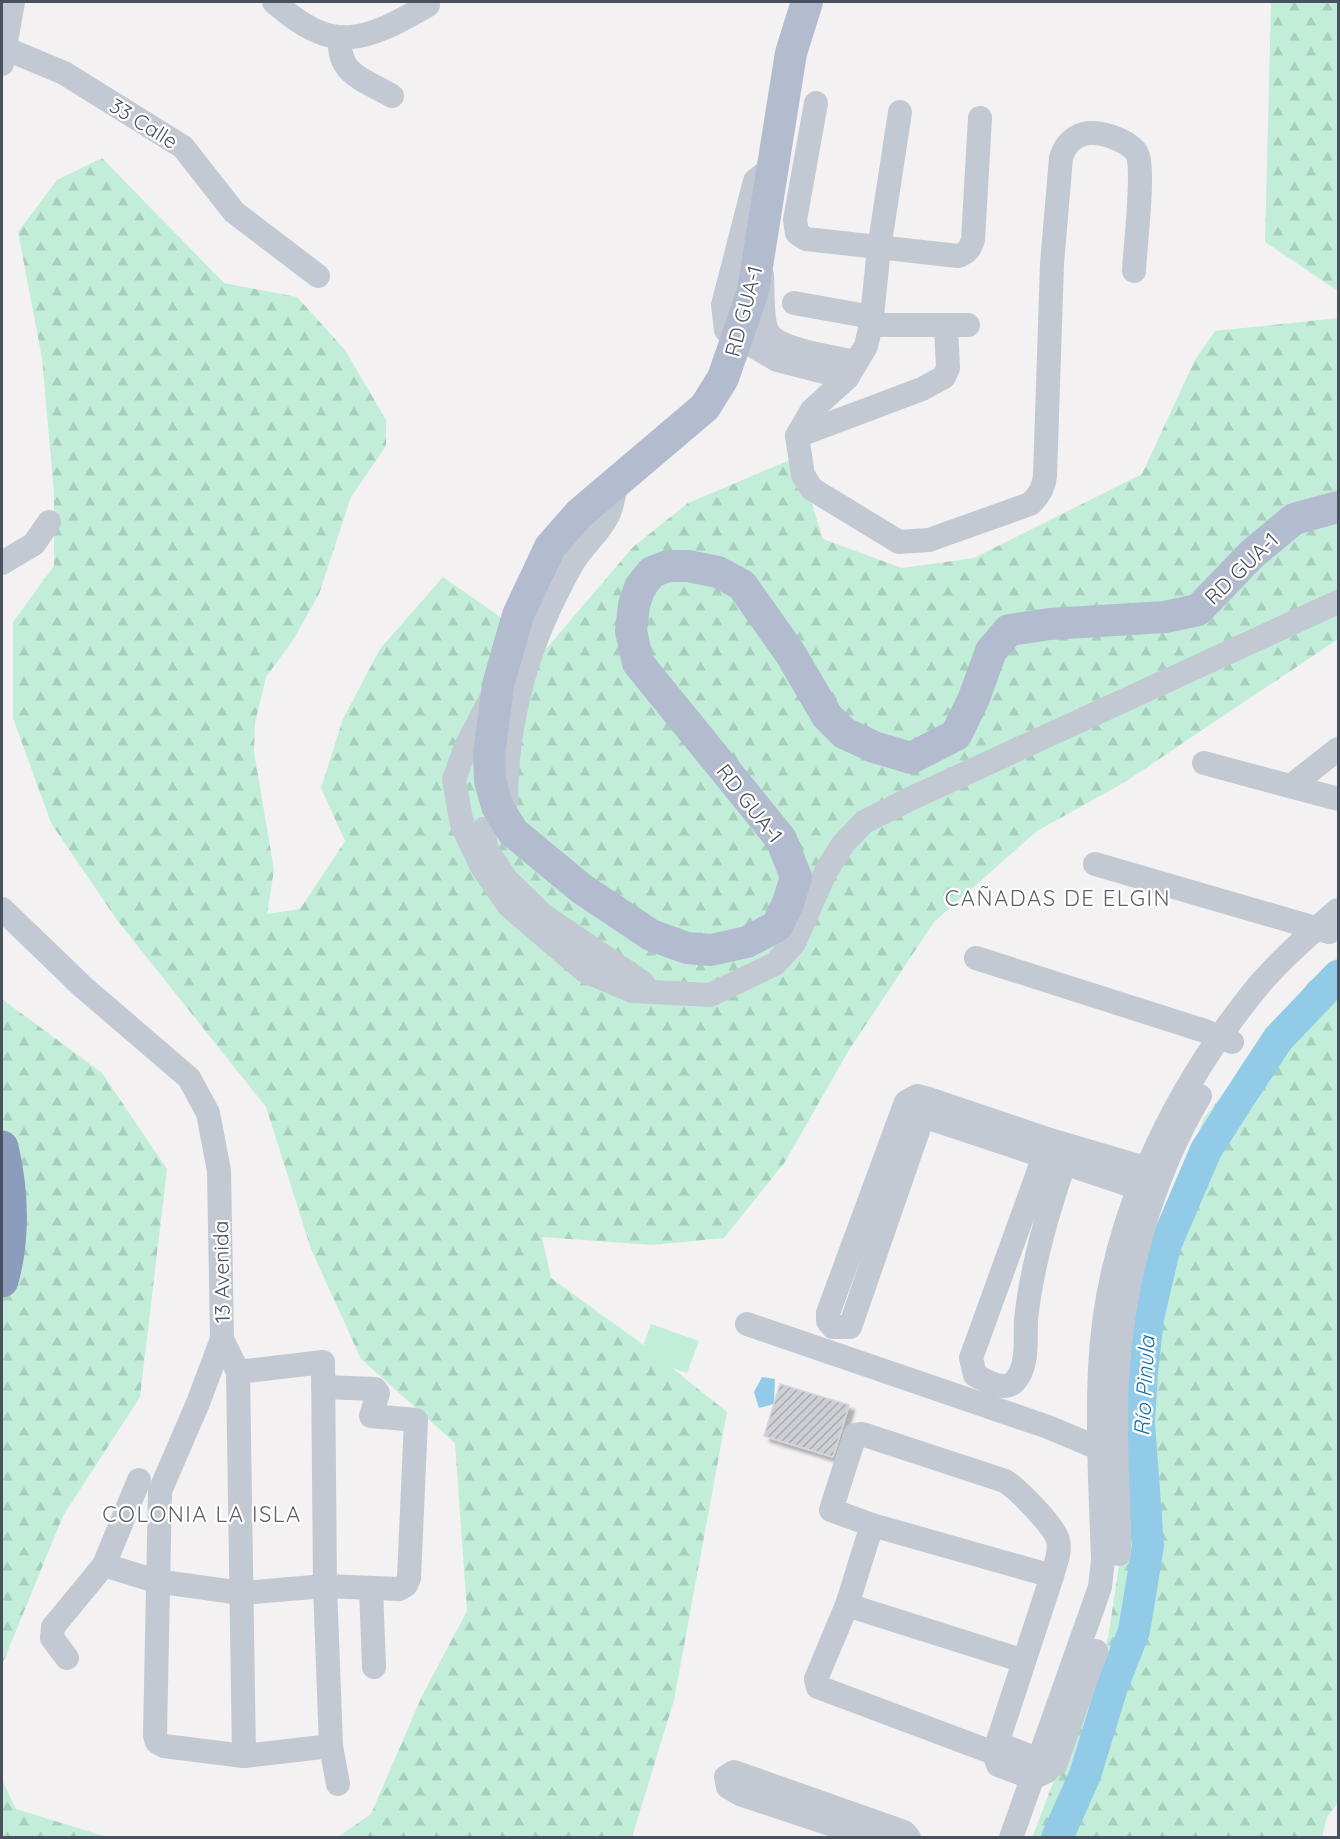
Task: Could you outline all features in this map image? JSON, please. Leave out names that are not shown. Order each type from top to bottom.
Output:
[{"type":"highway","points":[[2,1147],[10,1180],[10,1221],[2,1281]]},
{"type":"main road","name":"RD GUA-1","points":[[807,2],[791,53],[753,291],[723,378],[705,406],[579,514],[550,547],[518,615],[498,685],[489,755],[499,796],[497,806],[513,832],[582,889],[651,935],[687,948],[711,950],[747,942],[777,926],[796,877],[781,839],[638,663],[632,632],[634,605],[640,587],[652,572],[668,566],[688,566],[718,572],[742,585],[790,652],[827,716],[844,733],[874,747],[911,758],[956,735],[974,698],[991,651],[1009,630],[1050,624],[1166,617],[1198,610],[1252,554],[1294,519],[1338,507]]},
{"type":"street","points":[[3,53],[13,2]]},
{"type":"street","points":[[274,2],[298,23],[340,40],[386,30],[428,5]]},
{"type":"street","points":[[340,40],[339,57],[346,69],[392,96]]},
{"type":"street","name":"33 Calle","points":[[3,53],[64,73],[183,147],[234,212],[318,276]]},
{"type":"street","points":[[816,103],[795,220],[797,233],[806,239],[879,249],[958,256],[966,253],[970,248],[980,118]]},
{"type":"street","points":[[900,112],[879,249],[872,321],[866,346],[851,370],[812,410],[797,436],[803,475],[812,489],[899,542],[929,540],[1029,504],[1041,491],[1045,476],[1052,264],[1061,158],[1067,144],[1079,135],[1101,133],[1129,145],[1137,153],[1139,171],[1134,271]]},
{"type":"street","points":[[772,167],[755,180],[723,305],[726,330],[729,334],[777,360],[851,370]]},
{"type":"street","points":[[760,248],[765,324],[769,334],[782,344],[851,370]]},
{"type":"street","points":[[794,303],[872,321],[957,326],[944,377],[922,389],[797,436]]},
{"type":"street","points":[[459,809],[471,797],[499,796],[506,774],[518,688],[543,620],[572,563],[608,514],[617,482]]},
{"type":"street","points":[[2,563],[34,544],[49,522]]},
{"type":"street","points":[[498,685],[466,746],[454,780],[462,825],[482,867],[509,906],[585,971],[632,991],[710,995],[775,964],[794,942],[826,871],[843,844],[864,822],[1338,602]]},
{"type":"street","points":[[1291,786],[1338,748]]},
{"type":"street","points":[[1203,763],[1338,799]]},
{"type":"street","points":[[484,830],[486,849],[506,879],[544,916],[657,993]]},
{"type":"street","points":[[1095,864],[1331,931]]},
{"type":"street","name":"13 Avenida","points":[[2,909],[83,987],[189,1078],[208,1113],[219,1171],[222,1340],[238,1372],[244,1756]]},
{"type":"street","points":[[1011,1838],[1042,1769],[1077,1708],[1114,1590],[1120,1559],[1100,1368],[1104,1327],[1118,1253],[1151,1181],[1180,1099],[1227,1040],[1260,984],[1331,931],[1338,910]]},
{"type":"street","points":[[976,958],[1227,1040]]},
{"type":"street","points":[[918,1108],[1151,1181]]},
{"type":"street","points":[[918,1108],[850,1327],[844,1329],[833,1327],[828,1321],[828,1313],[918,1108]]},
{"type":"street","points":[[1057,1151],[1030,1286],[1022,1369],[1014,1382],[1007,1386],[996,1385],[975,1375],[971,1358],[1057,1151]]},
{"type":"street","points":[[747,1323],[1060,1431],[1109,1453]]},
{"type":"street","points":[[222,1340],[160,1491],[156,1581],[155,1736],[157,1742],[164,1746],[244,1756],[331,1746]]},
{"type":"street","points":[[238,1372],[323,1362],[325,1586],[331,1746],[338,1784]]},
{"type":"street","points":[[104,1565],[156,1581],[241,1593],[325,1586],[399,1589],[406,1585],[409,1578],[416,1420],[371,1416],[378,1393],[375,1389],[323,1387]]},
{"type":"street","points":[[1060,1431],[1080,1455],[1101,1489]]},
{"type":"street","points":[[1042,1769],[998,1765],[994,1753],[1052,1576],[1058,1555],[1056,1536],[1012,1486],[858,1433],[855,1435],[830,1508],[872,1525],[1052,1576]]},
{"type":"street","points":[[1027,1838],[1042,1769],[1100,1587],[1103,1560],[1101,1489],[1109,1453]]},
{"type":"street","points":[[67,1658],[52,1638],[53,1628],[104,1565],[140,1480]]},
{"type":"street","points":[[872,1525],[847,1605],[816,1679],[818,1687],[994,1753]]},
{"type":"street","points":[[371,1588],[374,1667]]},
{"type":"street","points":[[847,1605],[1024,1660]]},
{"type":"street","points":[[872,1838],[740,1794],[728,1787],[726,1777],[734,1772],[904,1832],[909,1838]]},
{"type":"green space","points":[[1271,2],[1338,2],[1338,291],[1265,242]]},
{"type":"green space","points":[[102,158],[224,283],[297,297],[345,350],[386,420],[386,446],[351,497],[319,594],[293,640],[266,677],[255,723],[254,752],[274,870],[267,914],[300,909],[345,841],[321,788],[343,719],[380,649],[443,577],[546,649],[633,547],[688,503],[797,457],[823,539],[902,568],[974,558],[1142,474],[1195,360],[1215,331],[1338,318],[1338,639],[1125,782],[1037,831],[934,922],[849,1050],[785,1162],[724,1238],[652,1245],[542,1237],[551,1278],[638,1341],[727,1412],[674,1700],[632,1837],[338,1837],[371,1814],[422,1696],[467,1611],[455,1443],[361,1359],[311,1249],[266,1107],[117,920],[51,823],[13,718],[13,622],[54,566],[54,493],[42,358],[18,232],[57,180]]},
{"type":"green space","points":[[1338,957],[1338,1803],[1327,1817],[1322,1837],[1032,1838],[1108,1638],[1125,1526],[1126,1414],[1145,1260],[1205,1117],[1308,983]]},
{"type":"green space","points":[[2,999],[102,1073],[167,1169],[140,1397],[63,1516],[2,1665]]},
{"type":"green space","points":[[651,1324],[699,1341],[687,1373],[639,1357]]},
{"type":"green space","points":[[2,1780],[16,1809],[107,1837],[2,1837]]},
{"type":"water","points":[[762,1377],[775,1379],[774,1404],[759,1408],[754,1392]]},
{"type":"building","points":[[780,1384],[849,1405],[833,1457],[764,1436]]},
{"type":"waterway","name":"Río Pinula","points":[[1057,1838],[1085,1775],[1112,1687],[1134,1631],[1148,1546],[1139,1423],[1142,1373],[1148,1318],[1165,1246],[1206,1150],[1236,1103],[1278,1039],[1338,976]]},
{"type":"district","name":"CAÑADAS DE ELGIN","points":[[1058,898]]},
{"type":"district","name":"COLONIA LA ISLA","points":[[202,1514]]}]
